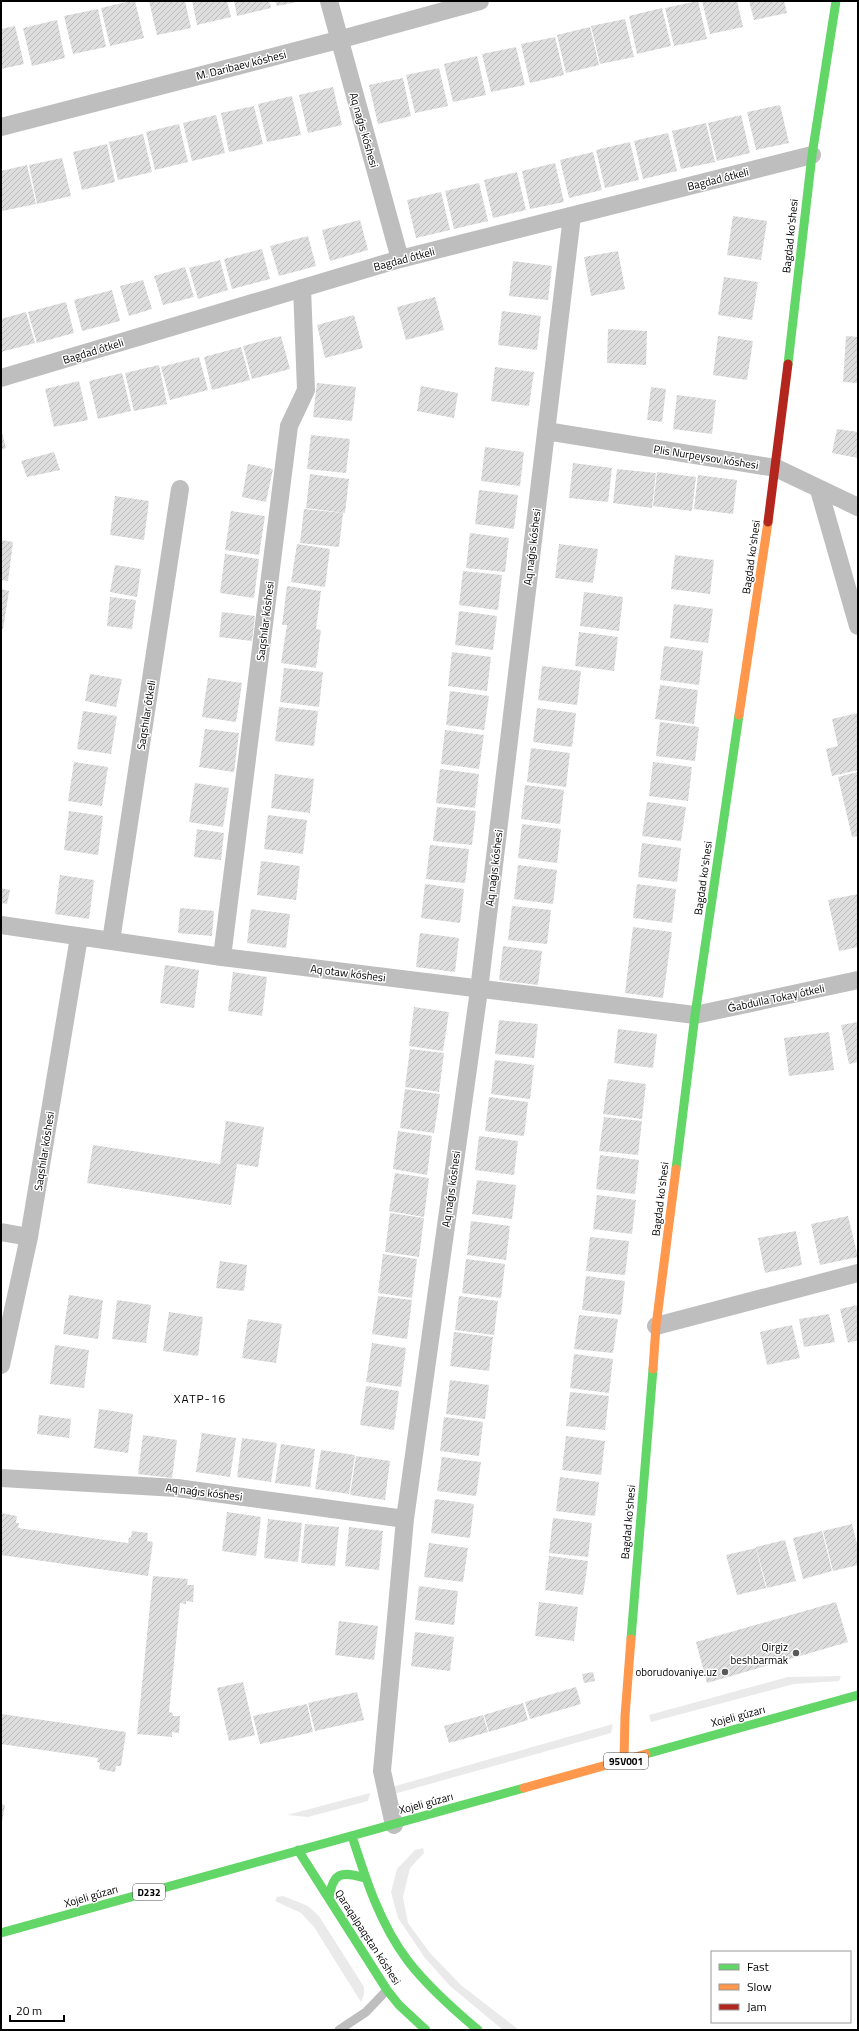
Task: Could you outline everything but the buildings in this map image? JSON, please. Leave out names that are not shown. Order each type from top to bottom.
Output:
[{"type":"street","name":"Aq naǵıs kóshesi","points":[[328,1],[400,259]]},
{"type":"street","name":"M. Daribaev kóshesi","points":[[1,127],[338,40],[480,1]]},
{"type":"street","name":"Bagdad ko'shesi","points":[[624,1761],[625,1716],[656,1326],[695,1015],[776,468],[812,155],[836,1]]},
{"type":"street","name":"Bagdad ótkeli","points":[[1,378],[400,259],[812,155]]},
{"type":"street","name":"Aq naǵıs kóshesi","points":[[394,1824],[382,1771],[405,1519],[479,990],[572,216]]},
{"type":"street","name":"Saqshılar kóshesi","points":[[222,956],[289,426],[306,390],[302,288]]},
{"type":"street","name":"Plis Nurpeysov kóshesi","points":[[546,431],[776,468],[819,490],[858,507]]},
{"type":"street","name":"Saqshılar ótkeli","points":[[111,941],[180,489]]},
{"type":"street","points":[[819,490],[858,626]]},
{"type":"street","name":"Aq otaw kóshesi","points":[[1,925],[479,990],[695,1015]]},
{"type":"street","name":"Saqshılar kóshesi","points":[[1,1365],[30,1237],[79,936]]},
{"type":"street","name":"Ǵabdulla Tokay ótkeli","points":[[695,1015],[858,980]]},
{"type":"street","points":[[1,1232],[30,1237]]},
{"type":"street","points":[[656,1326],[858,1273]]},
{"type":"street","name":"Aq naǵıs kóshesi","points":[[1,1478],[177,1488],[405,1519]]},
{"type":"street","name":"Xojeli gúzarı","points":[[1,1934],[858,1695]]},
{"type":"street","name":"Qaraqalpaqstan kóshesi","points":[[352,1836],[365,1878],[381,1915],[408,1961],[446,2003],[478,2030]]},
{"type":"street","name":"Qaraqalpaqstan kóshesi","points":[[298,1850],[387,1990],[399,2005],[426,2030]]},
{"type":"street","points":[[329,1898],[332,1882],[341,1875],[353,1874],[365,1878]]},
{"type":"lane","points":[[339,2030],[366,2012],[387,1990]]},
{"type":"shaded area","points":[[841,1676],[839,1681],[794,1684],[651,1722],[649,1715],[788,1677]]},
{"type":"shaded area","points":[[613,1724],[611,1733],[394,1794],[392,1787]]},
{"type":"shaded area","points":[[370,1793],[368,1801],[308,1817],[287,1815]]},
{"type":"shaded area","points":[[423,1848],[424,1853],[410,1868],[403,1897],[408,1923],[430,1953],[461,1985],[519,2030],[503,2030],[450,1986],[425,1958],[398,1918],[391,1892],[397,1869],[415,1850]]},
{"type":"shaded area","points":[[283,1896],[308,1906],[319,1916],[364,1987],[364,1994],[361,2002],[314,1927],[301,1913],[275,1901],[277,1897]]},
{"type":"traffic: fast","points":[[788,364],[812,155],[836,1]]},
{"type":"traffic: fast","points":[[676,1169],[695,1015],[739,715]]},
{"type":"traffic: fast","points":[[631,1639],[653,1369]]},
{"type":"traffic: fast","points":[[646,1754],[858,1695]]},
{"type":"traffic: fast","points":[[1,1933],[524,1788]]},
{"type":"traffic: fast","points":[[352,1836],[375,1901],[389,1932],[398,1947],[432,1989],[478,2030]]},
{"type":"traffic: fast","points":[[298,1850],[387,1990],[399,2005],[426,2030]]},
{"type":"traffic: fast","points":[[329,1898],[336,1878],[344,1874],[365,1878]]},
{"type":"traffic: slow","points":[[739,715],[768,522]]},
{"type":"traffic: slow","points":[[653,1369],[656,1326],[676,1169]]},
{"type":"traffic: slow","points":[[624,1761],[625,1716],[631,1639]]},
{"type":"traffic: slow","points":[[524,1788],[646,1754]]},
{"type":"traffic: jam","points":[[768,522],[788,364]]},
{"type":"place","name":"Qirgiz beshbarmak","points":[[796,1653]]},
{"type":"place","name":"oborudovaniye.uz","points":[[725,1672]]},
{"type":"district","name":"XATP-16","points":[[200,1398]]}]
